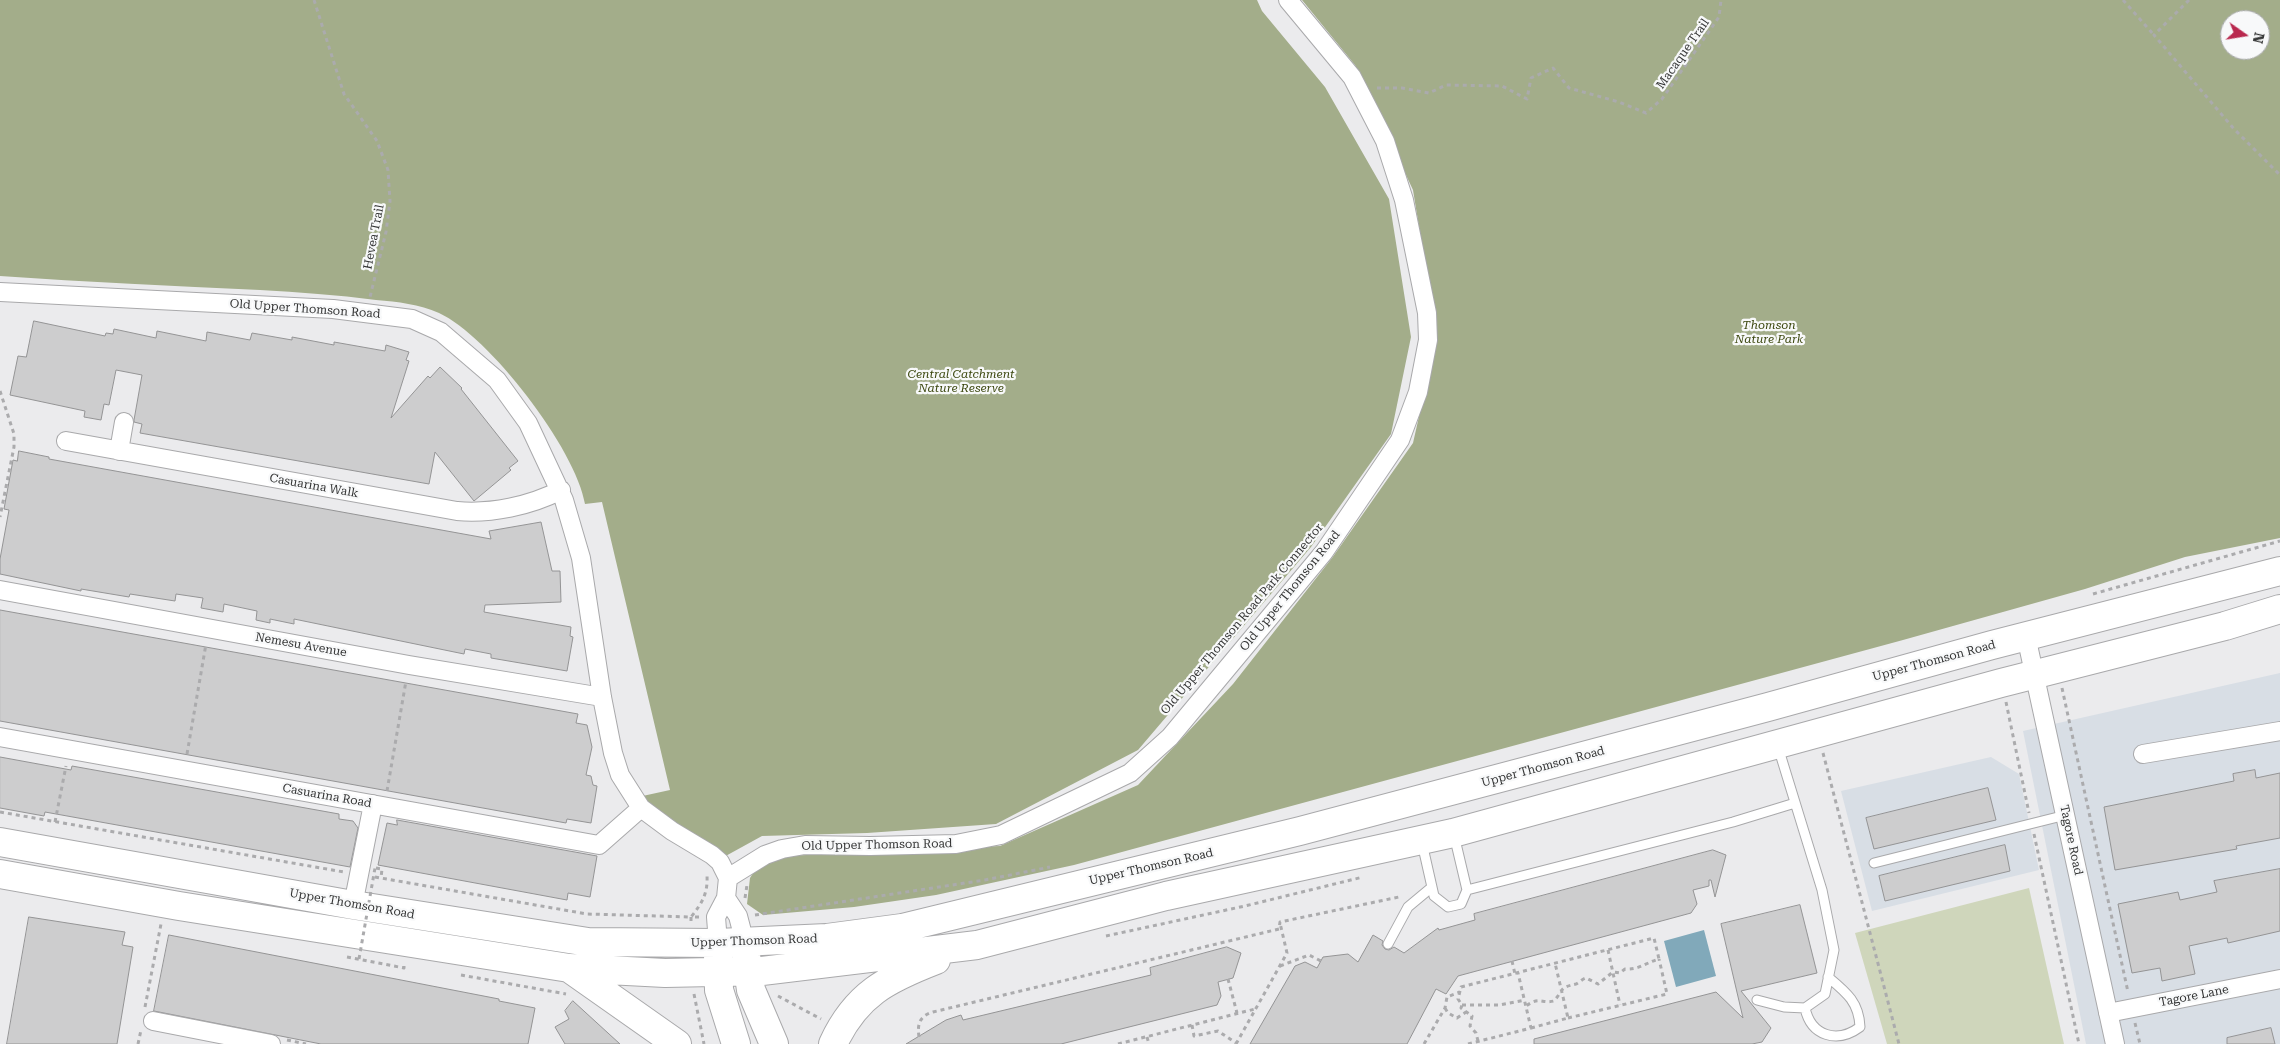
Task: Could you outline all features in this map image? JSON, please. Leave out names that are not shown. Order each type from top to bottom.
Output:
[{"type":"main road","name":"Upper Thomson Road","points":[[0,842],[353,904],[588,942],[718,943],[827,938],[902,928],[1416,801],[2026,636],[2280,571]]},
{"type":"main road","name":"Upper Thomson Road","points":[[0,874],[170,915],[569,968],[748,973],[977,945],[1166,896],[1453,833],[2280,609]]},
{"type":"main road","points":[[170,915],[164,888],[168,879],[184,874]]},
{"type":"main road","points":[[745,942],[751,990],[774,1044]]},
{"type":"main road","points":[[718,943],[717,973],[719,990],[736,1044]]},
{"type":"main road","points":[[830,1033],[840,1029],[854,1009],[871,992],[898,974],[977,945]]},
{"type":"main road","points":[[569,968],[669,1042]]},
{"type":"street","name":"Old Upper Thomson Road","points":[[0,292],[333,309],[412,319],[441,332],[497,380],[528,423],[561,490],[581,558],[612,753],[620,775],[641,808],[672,831],[712,855],[720,862],[728,878],[765,855],[782,849],[804,845],[949,844],[1001,835],[1130,773],[1170,737],[1324,552],[1400,440],[1418,392],[1428,340],[1427,313],[1404,200],[1384,141],[1352,77],[1288,0]]},
{"type":"street","points":[[119,451],[124,422]]},
{"type":"street","name":"Casuarina Walk","points":[[66,441],[457,511],[478,513],[513,506],[547,497],[561,490]]},
{"type":"street","name":"Nemesu Avenue","points":[[0,590],[409,665],[602,697]]},
{"type":"street","name":"Tagore Road","points":[[2026,636],[2115,1044]]},
{"type":"street","points":[[2143,754],[2280,731]]},
{"type":"street","name":"Casuarina Road","points":[[0,737],[184,772],[599,845],[641,808]]},
{"type":"street","points":[[353,904],[378,805]]},
{"type":"street","points":[[718,943],[716,917],[726,898],[728,878]]},
{"type":"street","points":[[726,898],[738,916],[745,942]]},
{"type":"street","name":"Tagore Lane","points":[[2108,1013],[2280,979]]},
{"type":"street","points":[[146,1021],[271,1044]]},
{"type":"lane","points":[[1757,1000],[1784,1007],[1805,1008],[1825,994],[1834,950],[1822,890],[1777,744]]},
{"type":"lane","points":[[1467,890],[1733,822],[1795,803]]},
{"type":"lane","points":[[1874,863],[2066,815]]},
{"type":"lane","points":[[1422,840],[1434,896],[1448,907],[1461,904],[1467,890],[1453,833]]},
{"type":"lane","points":[[1388,944],[1408,907],[1432,887]]},
{"type":"lane","points":[[1805,1008],[1808,1022],[1823,1037],[1832,1039],[1844,1038],[1854,1033],[1860,1027],[1856,1005],[1848,994],[1828,977]]},
{"type":"path","name":"Hevea Trail","points":[[314,0],[344,94],[377,141],[388,170],[390,201],[386,232],[366,313]]},
{"type":"path","name":"Macaque Trail","points":[[1357,88],[1402,88],[1429,94],[1446,85],[1502,86],[1527,99],[1531,78],[1553,68],[1569,88],[1619,102],[1646,113],[1662,99],[1719,17],[1721,0]]},
{"type":"path","points":[[2123,0],[2234,129],[2280,175]]},
{"type":"path","points":[[2154,35],[2189,0]]},
{"type":"path","points":[[0,391],[14,434],[14,447],[0,517]]},
{"type":"path","points":[[2089,595],[2280,541]]},
{"type":"path","points":[[184,772],[210,628]]},
{"type":"path","points":[[378,805],[409,665]]},
{"type":"path","points":[[2061,687],[2140,1044]]},
{"type":"path","points":[[2005,700],[2079,1044]]},
{"type":"path","points":[[1822,748],[1899,1044]]},
{"type":"path","points":[[55,822],[68,758]]},
{"type":"path","points":[[738,916],[839,903],[1053,867]]},
{"type":"path","points":[[381,878],[382,869],[375,868],[358,959],[404,968],[404,965],[414,967]]},
{"type":"path","points":[[1099,938],[1245,906],[1368,876]]},
{"type":"path","points":[[1280,922],[1401,897],[1417,899]]},
{"type":"path","points":[[138,1044],[146,1021],[170,915]]},
{"type":"path","points":[[1192,1025],[1194,1036],[1218,1031],[1236,1044],[1287,953],[1280,922]]},
{"type":"path","points":[[918,1036],[920,1020],[924,1015],[933,1012],[1278,928],[1280,922]]},
{"type":"path","points":[[1468,1044],[1667,994],[1654,938],[1461,987],[1458,999],[1462,1005],[1461,1008],[1472,1016],[1470,1026],[1476,1033],[1478,1041]]},
{"type":"path","points":[[1608,950],[1620,1005]]},
{"type":"path","points":[[1279,966],[1309,955],[1321,961]]},
{"type":"path","points":[[1526,1006],[1534,1000],[1554,1001],[1561,990],[1570,984],[1578,984],[1586,978],[1594,982],[1602,982],[1613,972],[1620,973],[1625,969],[1636,970],[1659,959]]},
{"type":"path","points":[[1512,961],[1532,1028]]},
{"type":"path","points":[[1555,963],[1568,1018]]},
{"type":"path","points":[[453,974],[570,995]]},
{"type":"path","points":[[1228,979],[1237,1013]]},
{"type":"path","points":[[694,992],[704,1044]]},
{"type":"path","points":[[1424,1044],[1445,1008],[1447,997],[1460,992]]},
{"type":"path","points":[[772,993],[830,1033]]},
{"type":"path","points":[[1462,1005],[1499,1005],[1525,1000]]},
{"type":"path","points":[[1118,1044],[1256,1008]]},
{"type":"path","points":[[1445,1008],[1448,1013],[1457,1018],[1466,1012]]},
{"type":"path","points":[[1147,1037],[1149,1044]]},
{"type":"shaded area","points":[[2280,673],[2280,1044],[2086,1044],[2023,731]]},
{"type":"shaded area","points":[[1991,757],[2019,774],[2039,870],[1872,911],[1841,791]]},
{"type":"green space","name":"Central Catchment Nature Reserve","points":[[0,0],[1257,0],[1262,11],[1325,87],[1389,199],[1411,337],[1391,434],[1311,547],[1138,750],[996,824],[867,833],[762,836],[722,858],[638,797],[670,790],[602,502],[585,504],[578,481],[548,425],[505,369],[482,345],[459,326],[439,313],[416,305],[347,297],[275,291],[0,276]]},
{"type":"green space","name":"Thomson Nature Park","points":[[1302,0],[2280,0],[2280,538],[2185,557],[2085,589],[1903,640],[1074,865],[936,895],[854,907],[763,915],[747,904],[750,878],[763,857],[1000,846],[1138,785],[1233,684],[1332,558],[1413,443],[1437,337],[1413,190],[1355,65]]},
{"type":"green space","points":[[2029,888],[2064,1044],[1887,1044],[1855,933]]},
{"type":"water","points":[[1704,930],[1716,976],[1676,987],[1664,941]]},
{"type":"building","points":[[34,321],[105,336],[106,333],[113,334],[114,329],[156,338],[157,331],[206,341],[207,332],[250,340],[252,333],[292,340],[292,337],[334,345],[334,342],[385,351],[386,345],[409,352],[406,360],[409,361],[391,418],[428,376],[430,378],[440,367],[462,388],[518,461],[509,468],[511,470],[474,501],[435,452],[429,484],[140,433],[142,424],[134,422],[134,420],[142,375],[116,370],[109,405],[104,404],[101,420],[84,417],[85,411],[10,395],[18,356],[26,357]]},
{"type":"building","points":[[19,451],[49,457],[49,459],[491,539],[489,531],[541,522],[552,571],[560,571],[561,602],[485,605],[484,612],[571,627],[570,636],[573,637],[567,671],[491,658],[491,654],[465,649],[464,654],[294,619],[294,624],[270,619],[270,623],[256,620],[257,611],[224,604],[223,612],[201,608],[203,598],[176,594],[175,601],[130,594],[129,597],[81,589],[81,591],[0,574],[0,559],[9,510],[4,509],[13,460],[17,461]]},
{"type":"building","points":[[0,610],[578,714],[576,723],[587,725],[592,747],[586,775],[591,776],[593,785],[597,786],[591,823],[567,819],[566,823],[0,721]]},
{"type":"building","points":[[0,757],[71,770],[72,766],[339,814],[339,819],[353,821],[358,828],[350,867],[45,812],[44,816],[0,808]]},
{"type":"building","points":[[2255,770],[2256,778],[2280,773],[2280,838],[2236,846],[2237,849],[2115,870],[2104,807],[2234,781],[2233,774]]},
{"type":"building","points":[[1988,788],[1996,820],[1874,849],[1866,818]]},
{"type":"building","points":[[397,820],[597,856],[590,897],[568,893],[567,900],[378,865],[387,823],[397,825]]},
{"type":"building","points":[[2005,845],[2010,871],[1885,901],[1879,876]]},
{"type":"building","points":[[1713,850],[1726,855],[1715,897],[1711,880],[1709,880],[1709,886],[1693,890],[1697,904],[1691,913],[1458,976],[1446,994],[1436,989],[1407,1044],[1250,1044],[1295,966],[1305,962],[1317,968],[1323,957],[1348,954],[1358,962],[1373,935],[1383,941],[1382,945],[1385,949],[1389,950],[1394,947],[1404,953],[1438,928],[1439,930],[1475,920],[1474,914]]},
{"type":"building","points":[[2280,869],[2280,931],[2228,943],[2227,938],[2189,946],[2195,974],[2162,981],[2160,968],[2132,973],[2118,904],[2178,892],[2180,900],[2217,892],[2214,881]]},
{"type":"building","points":[[1800,905],[1817,973],[1741,991],[1771,1028],[1762,1042],[1752,1044],[1534,1044],[1534,1039],[1716,992],[1743,1018],[1721,924]]},
{"type":"building","points":[[29,917],[125,932],[122,945],[133,947],[117,1044],[7,1044]]},
{"type":"building","points":[[169,935],[499,999],[499,1001],[535,1008],[528,1044],[321,1044],[154,1011]]},
{"type":"building","points":[[1227,947],[1241,953],[1233,978],[1218,982],[1221,996],[1217,1005],[1061,1044],[906,1044],[946,1020],[961,1015],[963,1020],[1151,975],[1150,968]]},
{"type":"building","points":[[573,1001],[620,1044],[565,1044],[555,1027],[569,1019],[565,1011]]},
{"type":"building","points":[[2271,1028],[2275,1044],[2227,1044],[2227,1038]]}]
